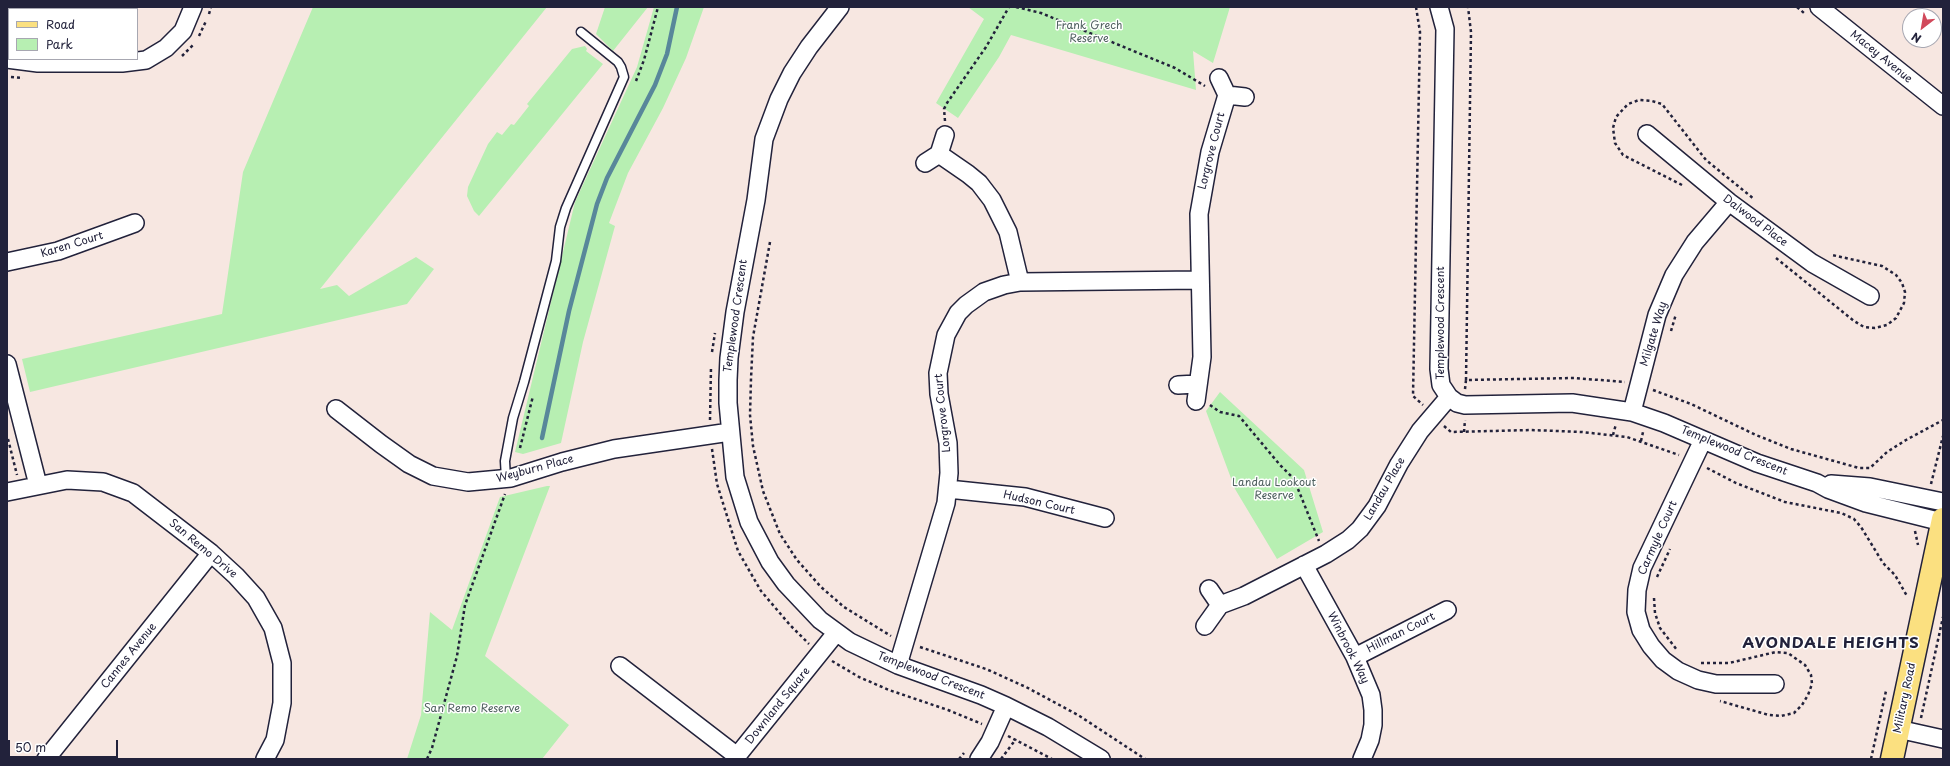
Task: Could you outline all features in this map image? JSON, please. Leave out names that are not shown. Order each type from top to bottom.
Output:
[{"type":"main road","name":"Military Road","points":[[1892,759],[1908,731],[1943,514]]},
{"type":"street","points":[[15,60],[38,63],[122,63],[146,60],[166,48],[183,31],[194,7]]},
{"type":"street","name":"Templewood Crescent","points":[[840,7],[809,47],[792,73],[774,110],[764,139],[759,183],[728,358],[730,432],[735,478],[749,522],[766,556],[786,584],[820,620],[836,633],[866,651],[898,665],[966,689],[1006,706],[1048,727],[1101,759]]},
{"type":"street","name":"Templewood Crescent","points":[[1440,7],[1445,29],[1440,369],[1441,385],[1449,397],[1456,403],[1465,406],[1572,403],[1640,415],[1757,463],[1817,483],[1828,489],[1866,503],[1943,514]]},
{"type":"street","name":"Macey Avenue","points":[[1819,7],[1943,106]]},
{"type":"street","points":[[1219,78],[1227,95],[1244,97]]},
{"type":"street","name":"Lorgrove Court","points":[[1197,392],[1202,357],[1198,229],[1202,193],[1210,152],[1227,95]]},
{"type":"street","name":"Dalwood Place","points":[[1648,134],[1729,202],[1812,264],[1870,296]]},
{"type":"street","points":[[945,135],[932,158],[968,174],[979,183],[992,200],[1008,232],[1020,282]]},
{"type":"street","name":"Milgate Way","points":[[1640,415],[1657,315],[1674,275],[1695,242],[1729,202]]},
{"type":"street","name":"Karen Court","points":[[7,262],[58,251],[136,223]]},
{"type":"street","name":"Lorgrove Court","points":[[898,665],[896,636],[942,522],[948,489],[948,443],[938,384],[939,359],[946,335],[958,313],[975,298],[993,288],[1020,282],[1199,280]]},
{"type":"street","points":[[7,364],[38,485]]},
{"type":"street","points":[[1178,385],[1197,392]]},
{"type":"street","name":"Landau Place","points":[[1220,605],[1244,596],[1326,554],[1348,540],[1369,519],[1410,447],[1433,415],[1449,397]]},
{"type":"street","name":"Weyburn Place","points":[[336,408],[397,457],[433,476],[468,482],[506,479],[614,449],[730,432]]},
{"type":"street","name":"Carmyle Court","points":[[1703,440],[1684,462],[1642,568],[1637,590],[1636,612],[1642,630],[1651,646],[1663,660],[1678,671],[1698,680],[1716,684],[1775,684]]},
{"type":"street","name":"San Remo Drive","points":[[7,492],[67,480],[103,482],[133,493],[212,553],[236,576],[256,598],[273,628],[282,663],[282,703],[275,740],[265,759]]},
{"type":"street","name":"Hudson Court","points":[[948,489],[1025,497],[1105,518]]},
{"type":"street","name":"Cannes Avenue","points":[[46,759],[212,553]]},
{"type":"street","name":"Winbrook Way","points":[[1304,565],[1355,657],[1371,695],[1373,710],[1370,740],[1362,759]]},
{"type":"street","points":[[1205,626],[1220,605],[1209,588]]},
{"type":"street","name":"Hillman Court","points":[[1355,657],[1447,610]]},
{"type":"street","name":"Downland Square","points":[[620,666],[737,756],[836,633]]},
{"type":"street","points":[[979,759],[1006,706]]},
{"type":"street","points":[[1908,731],[1943,739]]},
{"type":"lane","points":[[506,479],[505,455],[513,418],[552,276],[564,213],[624,77],[618,62],[581,32]]},
{"type":"path","points":[[945,135],[944,109],[982,52],[1009,7]]},
{"type":"path","points":[[1016,7],[1041,13],[1175,68],[1214,92],[1227,95]]},
{"type":"path","points":[[1416,7],[1420,32],[1414,396],[1451,432],[1531,430],[1582,432],[1627,437],[1680,456],[1684,462],[1708,469],[1736,483],[1785,502],[1841,513],[1854,519],[1883,563],[1899,581],[1907,594],[1906,601]]},
{"type":"path","points":[[1466,380],[1471,32],[1468,7]]},
{"type":"path","points":[[1685,186],[1623,155],[1616,143],[1612,128],[1616,117],[1628,104],[1639,100],[1652,100],[1662,104],[1706,160],[1755,200]]},
{"type":"path","points":[[770,242],[753,337],[750,415],[753,446],[763,491],[780,534],[797,560],[821,587],[844,607],[896,636],[986,669],[1026,687],[1078,715],[1145,759]]},
{"type":"path","points":[[1775,257],[1854,321],[1864,327],[1875,328],[1887,325],[1896,318],[1904,302],[1905,292],[1902,283],[1896,275],[1882,266],[1827,253]]},
{"type":"path","points":[[1670,331],[1677,311]]},
{"type":"path","points":[[712,357],[715,330]]},
{"type":"path","points":[[712,363],[710,414],[717,484],[738,551],[761,591],[790,625],[820,654],[859,677],[948,710],[1016,739],[1052,759]]},
{"type":"path","points":[[1641,441],[1640,415],[1656,384]]},
{"type":"path","points":[[1197,392],[1204,401],[1220,412],[1239,416],[1280,465],[1294,479],[1313,528],[1326,554]]},
{"type":"path","points":[[7,433],[17,475]]},
{"type":"path","points":[[1704,476],[1708,469]]},
{"type":"path","points":[[1656,581],[1671,547]]},
{"type":"path","points":[[1653,593],[1655,613],[1660,628],[1678,650]]},
{"type":"path","points":[[1908,731],[1943,617]]},
{"type":"path","points":[[1697,661],[1703,664],[1729,664],[1776,652],[1796,657],[1805,665],[1811,675],[1812,684],[1808,695],[1802,705],[1794,713],[1781,716],[1769,715],[1718,700]]},
{"type":"path","points":[[1001,759],[1016,739]]},
{"type":"green space","points":[[313,7],[547,7],[320,289],[337,285],[349,296],[416,257],[434,269],[407,304],[30,392],[22,359],[222,314],[243,172]]},
{"type":"green space","points":[[605,7],[648,7],[613,51],[596,34]]},
{"type":"green space","points":[[654,7],[704,7],[686,58],[663,108],[628,173],[609,223],[615,226],[583,342],[561,443],[523,454],[515,452],[575,202],[637,67]]},
{"type":"green space","name":"Frank Grech Reserve","points":[[968,7],[1230,7],[1213,63],[1193,51],[1196,90],[1011,35],[999,57],[958,118],[936,103],[984,19]]},
{"type":"green space","points":[[585,46],[587,49],[586,51],[603,64],[479,216],[474,211],[467,196],[468,187],[488,144],[497,132],[502,135],[511,124],[514,125],[529,106],[527,104],[572,49]]},
{"type":"green space","name":"Landau Lookout Reserve","points":[[1220,392],[1304,470],[1323,532],[1277,559],[1235,489],[1206,411]]},
{"type":"green space","name":"San Remo Reserve","points":[[550,486],[485,656],[569,725],[542,759],[407,759],[421,715],[430,612],[452,630],[500,497]]},
{"type":"waterway","points":[[542,438],[569,311],[597,204],[607,178],[655,85],[667,54],[677,7]]},
{"type":"district","name":"AVONDALE HEIGHTS","points":[[1831,644]]}]
